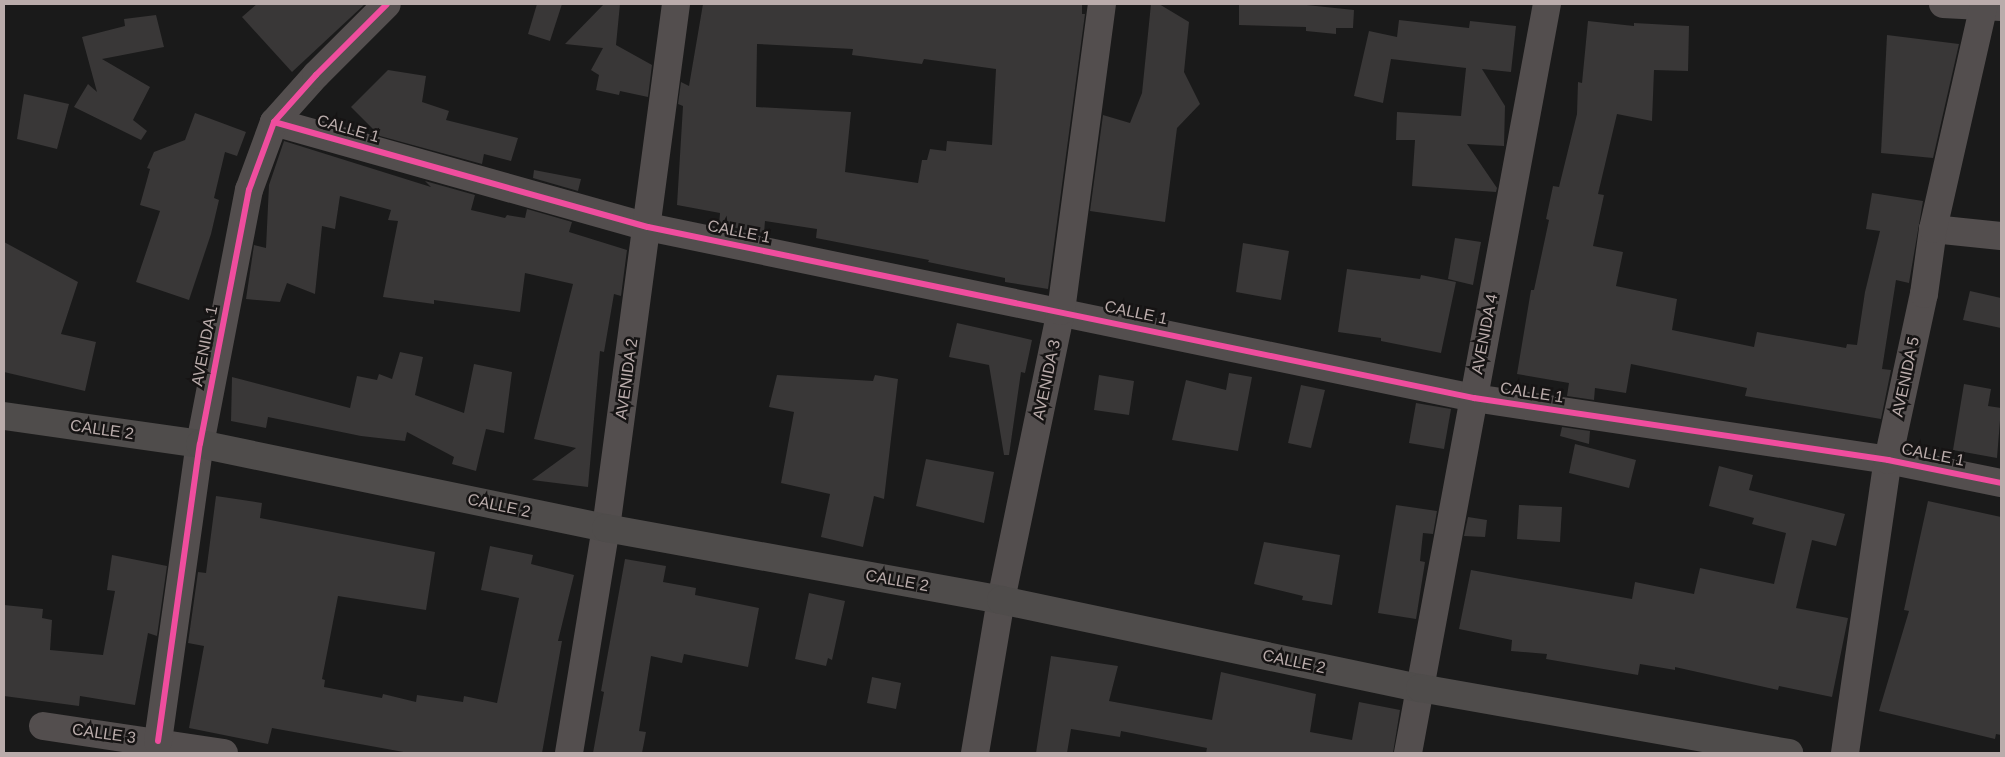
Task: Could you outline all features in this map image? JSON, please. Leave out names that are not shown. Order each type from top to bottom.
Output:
[{"type":"main road","name":"CALLE 2","points":[[4,416],[200,444],[606,528],[1000,600],[1420,688],[1789,753]]},
{"type":"street","name":"AVENIDA 1","points":[[158,741],[200,444],[249,190],[274,122],[316,75],[387,4]]},
{"type":"street","name":"AVENIDA 2","points":[[569,753],[606,528],[648,228],[676,4]]},
{"type":"street","name":"AVENIDA 3","points":[[975,753],[1000,600],[1061,311],[1102,4]]},
{"type":"street","name":"AVENIDA 4","points":[[1408,753],[1547,4]]},
{"type":"street","points":[[1943,4],[1990,5]]},
{"type":"street","name":"AVENIDA 5","points":[[1845,753],[1888,460],[1924,294],[1933,229],[1990,5]]},
{"type":"street","name":"CALLE 1","points":[[274,122],[648,228],[1061,311],[1474,398],[1888,460],[2001,483]]},
{"type":"street","points":[[1933,229],[2001,236]]},
{"type":"street","name":"CALLE 3","points":[[43,726],[158,741],[224,753]]},
{"type":"building","points":[[257,4],[365,4],[292,72],[242,17]]},
{"type":"building","points":[[537,4],[562,4],[550,41],[528,34]]},
{"type":"building","points":[[604,4],[620,4],[616,45],[652,65],[648,97],[620,91],[619,95],[596,90],[599,75],[591,70],[603,48],[565,44]]},
{"type":"building","points":[[703,4],[1082,4],[1082,14],[1085,14],[1048,289],[1005,282],[1005,278],[928,262],[929,260],[816,238],[817,229],[765,221],[764,233],[719,225],[720,213],[677,205],[683,106],[678,104],[681,82],[689,86]],"holes":[[[757,44],[853,49],[852,55],[922,64],[924,59],[996,69],[992,145],[947,141],[946,151],[930,149],[927,160],[922,160],[918,183],[845,172],[851,112],[756,107]]]},
{"type":"building","points":[[1151,4],[1159,4],[1189,22],[1184,72],[1200,104],[1177,128],[1165,222],[1090,211],[1103,115],[1130,123],[1142,93]]},
{"type":"building","points":[[1239,4],[1297,4],[1354,10],[1353,28],[1336,28],[1336,34],[1306,31],[1306,27],[1239,25]]},
{"type":"building","points":[[156,15],[164,47],[102,59],[150,87],[133,120],[147,131],[141,140],[74,107],[88,84],[97,92],[82,37],[125,26],[124,19]]},
{"type":"building","points":[[1399,20],[1469,28],[1470,21],[1516,26],[1511,72],[1482,69],[1505,106],[1504,146],[1467,144],[1497,188],[1496,192],[1412,186],[1415,140],[1396,140],[1397,112],[1461,116],[1466,68],[1391,59],[1383,103],[1354,96],[1369,31],[1397,37]]},
{"type":"building","points":[[1588,21],[1634,26],[1634,23],[1689,26],[1688,71],[1654,70],[1652,121],[1617,114],[1598,194],[1604,195],[1593,246],[1623,252],[1616,286],[1677,299],[1672,330],[1754,347],[1757,332],[1846,348],[1847,344],[1857,345],[1865,292],[1880,231],[1866,229],[1872,193],[1923,201],[1909,283],[1896,280],[1882,369],[1891,370],[1881,419],[1745,396],[1747,388],[1631,364],[1626,393],[1595,388],[1594,400],[1567,396],[1569,383],[1517,374],[1531,290],[1534,290],[1549,220],[1546,219],[1553,186],[1559,187],[1577,114],[1578,82],[1582,83]]},
{"type":"building","points":[[1887,35],[1959,44],[1933,158],[1881,153]]},
{"type":"building","points":[[388,70],[426,76],[422,102],[449,111],[446,120],[518,138],[511,161],[484,154],[482,164],[380,136],[351,107]]},
{"type":"building","points":[[24,94],[69,104],[57,149],[17,139]]},
{"type":"building","points":[[195,113],[246,132],[237,156],[225,152],[214,198],[219,200],[211,234],[189,300],[136,282],[160,211],[140,205],[150,169],[147,168],[154,152],[185,140]]},
{"type":"building","points":[[284,141],[431,187],[425,181],[475,195],[471,210],[505,218],[507,215],[525,218],[527,209],[572,222],[569,232],[627,250],[621,296],[614,294],[604,352],[600,351],[588,487],[532,480],[576,448],[534,439],[573,284],[525,273],[520,312],[434,300],[434,304],[383,297],[398,221],[388,220],[391,210],[340,196],[335,229],[322,226],[315,294],[287,283],[280,302],[246,299],[254,245],[266,248],[269,185]]},
{"type":"building","points":[[534,170],[581,179],[578,191],[533,178]]},
{"type":"building","points":[[1455,238],[1481,242],[1473,285],[1448,279]]},
{"type":"building","points":[[4,242],[78,282],[61,334],[96,342],[85,391],[4,372]]},
{"type":"building","points":[[1243,243],[1289,251],[1281,300],[1236,292]]},
{"type":"building","points":[[1347,269],[1420,279],[1421,275],[1456,282],[1441,353],[1381,341],[1381,338],[1338,332]]},
{"type":"building","points":[[1970,291],[2001,298],[2001,328],[1963,320]]},
{"type":"building","points":[[957,323],[1032,340],[1025,373],[1021,372],[1009,455],[1004,455],[989,365],[949,357]]},
{"type":"building","points":[[400,352],[423,357],[415,395],[464,413],[474,364],[512,372],[504,433],[486,429],[476,471],[452,464],[454,457],[407,432],[405,441],[361,436],[268,417],[266,428],[231,421],[232,377],[350,408],[357,376],[377,380],[379,374],[392,379]]},
{"type":"building","points":[[1229,373],[1252,377],[1238,451],[1172,440],[1186,380],[1226,390]]},
{"type":"building","points":[[777,375],[873,381],[875,375],[898,379],[884,499],[874,496],[863,547],[821,537],[830,494],[781,483],[794,412],[769,407]]},
{"type":"building","points":[[1099,375],[1134,381],[1129,415],[1094,410]]},
{"type":"building","points":[[1964,384],[1991,389],[1988,406],[2001,408],[1997,458],[1953,450]]},
{"type":"building","points":[[1301,385],[1325,390],[1311,448],[1288,443]]},
{"type":"building","points":[[1416,403],[1451,409],[1444,449],[1409,443]]},
{"type":"building","points":[[1562,427],[1590,431],[1589,444],[1560,436]]},
{"type":"building","points":[[1575,444],[1636,460],[1629,488],[1569,473]]},
{"type":"building","points":[[926,459],[994,472],[984,523],[916,506]]},
{"type":"building","points":[[1719,466],[1753,475],[1749,490],[1845,514],[1836,546],[1812,540],[1796,608],[1848,618],[1832,697],[1779,686],[1778,690],[1675,667],[1675,670],[1640,664],[1638,675],[1546,659],[1547,654],[1511,651],[1512,640],[1459,629],[1471,570],[1632,599],[1635,582],[1694,594],[1700,568],[1774,584],[1786,533],[1752,524],[1754,518],[1709,506]]},
{"type":"building","points":[[216,496],[262,503],[260,518],[435,552],[426,610],[338,596],[322,679],[325,680],[324,687],[382,698],[383,694],[416,702],[417,695],[463,702],[464,696],[497,703],[519,598],[481,590],[490,546],[533,555],[531,564],[574,575],[558,641],[562,641],[542,753],[409,753],[272,728],[268,744],[189,728],[204,646],[188,643],[198,572],[206,573]]},
{"type":"building","points":[[1928,501],[2001,517],[2001,735],[1996,734],[1995,739],[1879,711],[1909,611],[1904,610]]},
{"type":"building","points":[[1396,505],[1437,511],[1433,534],[1423,533],[1420,561],[1425,562],[1416,619],[1378,613]]},
{"type":"building","points":[[1519,505],[1562,507],[1560,542],[1517,539]]},
{"type":"building","points":[[1468,517],[1487,520],[1485,537],[1464,536]]},
{"type":"building","points":[[1264,542],[1340,555],[1332,605],[1302,600],[1303,596],[1254,584]]},
{"type":"building","points":[[112,555],[167,566],[157,636],[148,633],[135,705],[80,696],[79,706],[4,696],[4,605],[43,609],[42,618],[52,620],[50,650],[103,655],[115,591],[107,590]]},
{"type":"building","points":[[625,559],[666,566],[663,582],[696,588],[695,595],[759,608],[748,667],[684,654],[682,663],[651,656],[639,731],[646,732],[642,753],[593,753],[604,692],[601,691]]},
{"type":"building","points":[[809,593],[845,601],[832,660],[828,658],[826,666],[795,659]]},
{"type":"building","points":[[1051,656],[1118,666],[1109,701],[1212,720],[1221,672],[1316,694],[1310,732],[1352,740],[1359,702],[1400,710],[1393,753],[1206,753],[1207,748],[1121,731],[1120,737],[1071,729],[1067,753],[1036,753]]},
{"type":"building","points":[[872,677],[901,683],[896,709],[867,703]]},
{"type":"cycle path","points":[[158,741],[200,444],[249,190],[274,122],[316,75],[387,4]]},
{"type":"cycle path","points":[[274,122],[648,227],[1474,398],[1888,460],[2001,483]]}]
